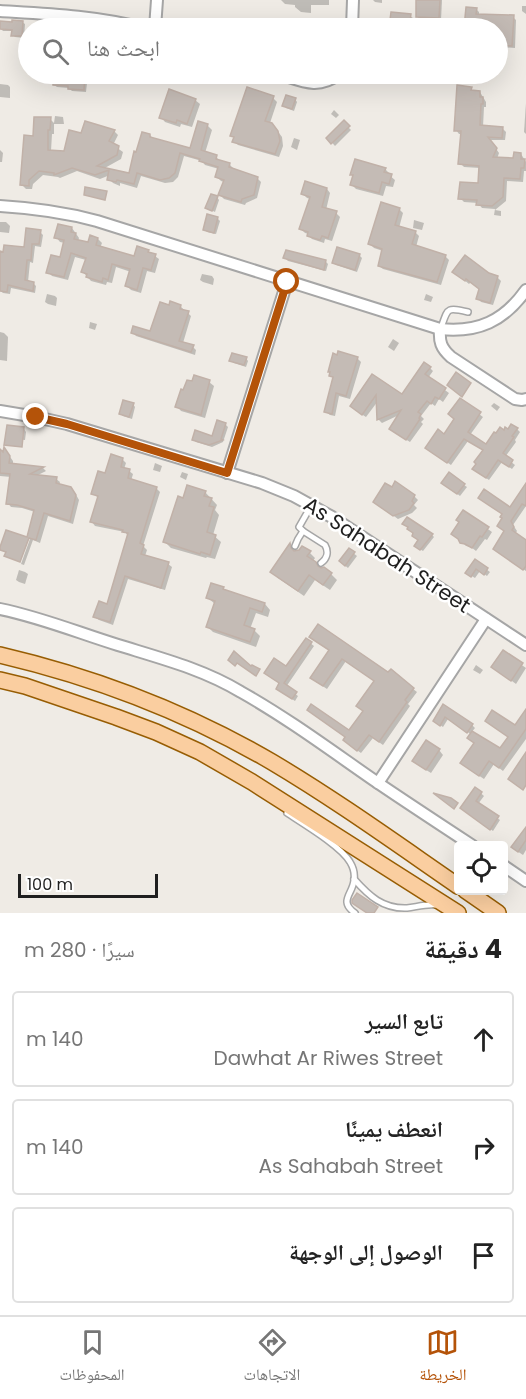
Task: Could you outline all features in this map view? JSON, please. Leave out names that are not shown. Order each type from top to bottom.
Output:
[{"type":"main road","points":[[0,655],[80,677],[128,694],[229,740],[270,761],[316,790],[454,883]]},
{"type":"main road","points":[[0,680],[72,701],[156,732],[200,752],[252,782],[452,909]]},
{"type":"main road","points":[[471,895],[498,913]]},
{"type":"street","points":[[156,18],[157,0]]},
{"type":"street","points":[[352,18],[353,0]]},
{"type":"street","points":[[0,11],[84,18]]},
{"type":"street","points":[[0,206],[43,209],[97,221],[440,329],[463,330],[485,325],[499,318],[511,308],[526,290]]},
{"type":"street","points":[[227,473],[287,282]]},
{"type":"street","points":[[440,329],[442,348],[451,357],[515,399],[526,399]]},
{"type":"street","name":"As Sahabah Street","points":[[0,411],[67,424],[271,486],[311,504],[526,645]]},
{"type":"street","points":[[0,609],[33,617],[159,657],[219,680],[308,734],[465,841]]},
{"type":"street","points":[[378,783],[486,619]]},
{"type":"street","points":[[508,869],[526,880]]},
{"type":"lane","points":[[440,329],[449,309],[468,312]]},
{"type":"lane","points":[[311,504],[299,527],[326,545],[326,556],[321,563]]},
{"type":"lane","points":[[296,546],[303,531]]},
{"type":"lane","points":[[252,782],[273,803]]},
{"type":"lane","points":[[281,809],[342,851],[350,861],[354,879],[367,892],[388,906],[406,910],[431,904],[452,909]]},
{"type":"lane","points":[[354,879],[346,900],[347,905],[355,913]]},
{"type":"lane","points":[[384,913],[388,906]]},
{"type":"building","points":[[416,0],[440,0],[439,18],[416,17]]},
{"type":"building","points":[[466,7],[477,8],[476,14],[514,15],[512,46],[508,46],[508,18],[465,18]]},
{"type":"building","points":[[391,12],[411,14],[410,18],[390,18]]},
{"type":"building","points":[[12,20],[18,21],[18,36],[11,36],[12,30],[0,29],[0,21],[12,22]]},
{"type":"building","points":[[84,84],[84,90],[68,89],[68,86],[53,85]]},
{"type":"building","points":[[457,85],[472,87],[471,90],[480,91],[483,104],[481,104],[480,125],[503,127],[502,138],[488,137],[497,148],[493,157],[513,158],[514,152],[521,153],[521,159],[525,159],[520,179],[504,178],[503,197],[492,206],[476,205],[477,200],[458,199],[460,182],[478,183],[479,166],[458,164],[461,131],[454,131]]},
{"type":"building","points":[[247,87],[274,96],[265,121],[272,123],[278,131],[280,141],[275,154],[232,142],[234,137],[230,136]]},
{"type":"building","points":[[169,89],[196,99],[187,124],[177,120],[176,123],[159,118]]},
{"type":"building","points":[[286,95],[296,98],[292,109],[282,106]]},
{"type":"building","points":[[34,117],[51,117],[50,130],[48,130],[48,150],[64,151],[69,130],[81,133],[85,121],[115,130],[109,141],[119,146],[117,155],[97,166],[129,173],[134,151],[136,152],[142,132],[150,134],[150,137],[190,148],[198,121],[208,124],[201,150],[217,155],[216,159],[230,163],[229,167],[258,177],[254,195],[242,199],[241,202],[218,195],[224,180],[215,177],[218,167],[180,153],[175,173],[169,178],[160,180],[137,173],[134,184],[117,180],[116,182],[107,180],[109,170],[95,175],[72,168],[54,175],[54,173],[39,171],[29,180],[29,186],[20,185],[24,135],[33,136]]},
{"type":"building","points":[[344,120],[350,126],[331,144],[326,138]]},
{"type":"building","points":[[355,159],[386,168],[384,172],[392,174],[389,184],[382,182],[379,193],[350,185],[353,175],[350,175]]},
{"type":"building","points":[[305,181],[327,188],[322,207],[337,211],[328,238],[322,236],[320,240],[307,236],[308,232],[299,229],[310,197],[301,194]]},
{"type":"building","points":[[85,187],[107,191],[105,200],[84,195]]},
{"type":"building","points":[[211,194],[218,196],[212,211],[205,208]]},
{"type":"building","points":[[381,202],[400,208],[395,225],[416,231],[412,244],[446,255],[437,282],[378,266],[382,249],[368,244]]},
{"type":"building","points":[[207,214],[218,217],[214,233],[203,230]]},
{"type":"building","points":[[58,224],[72,227],[71,232],[76,233],[74,239],[88,242],[90,235],[98,238],[96,245],[134,256],[137,246],[149,250],[148,252],[156,254],[151,270],[143,268],[137,290],[125,286],[130,269],[112,264],[108,280],[103,278],[102,282],[86,277],[87,274],[81,272],[86,258],[71,253],[64,277],[46,273],[51,255],[60,257],[64,240],[54,238]]},
{"type":"building","points":[[26,228],[41,230],[39,244],[32,244],[31,260],[27,260],[25,280],[34,282],[33,291],[8,285],[7,292],[0,291],[0,251],[3,252],[4,245],[24,247]]},
{"type":"building","points":[[337,247],[360,254],[355,270],[332,263]]},
{"type":"building","points":[[286,250],[326,260],[324,270],[283,258]]},
{"type":"building","points":[[465,255],[489,273],[498,276],[490,303],[476,299],[479,289],[452,272]]},
{"type":"building","points":[[170,301],[181,305],[180,309],[189,311],[179,341],[194,345],[191,352],[131,333],[133,326],[150,331],[160,302],[169,305]]},
{"type":"building","points":[[338,351],[358,357],[346,396],[336,393],[332,414],[324,412],[333,377],[329,376],[330,372],[328,372],[333,353],[337,355]]},
{"type":"building","points":[[232,353],[247,357],[244,365],[229,361]]},
{"type":"building","points":[[424,362],[431,367],[425,374],[446,388],[439,399],[435,397],[431,404],[427,401],[418,412],[421,414],[420,419],[406,440],[389,429],[401,410],[377,420],[376,395],[362,415],[350,406],[372,374],[402,394]]},
{"type":"building","points":[[456,372],[471,383],[462,397],[447,385]]},
{"type":"building","points":[[194,375],[210,380],[201,415],[175,407],[181,389],[183,390],[187,380],[192,381]]},
{"type":"building","points":[[460,398],[481,412],[468,432],[486,444],[500,427],[504,430],[505,427],[508,429],[511,424],[518,428],[503,453],[513,460],[509,467],[498,460],[486,478],[472,469],[483,450],[464,439],[447,463],[425,448],[438,429],[444,434],[454,419],[448,414]]},
{"type":"building","points":[[123,400],[134,403],[129,417],[119,414]]},
{"type":"building","points":[[217,420],[226,423],[221,439],[223,440],[209,445],[192,440],[195,430],[212,436]]},
{"type":"building","points":[[7,425],[24,427],[22,447],[4,445]]},
{"type":"building","points":[[4,447],[10,456],[9,463],[44,467],[30,474],[57,477],[56,483],[71,487],[76,495],[70,521],[44,513],[36,540],[29,538],[20,562],[4,556],[6,552],[0,550],[0,547],[6,530],[27,537],[34,510],[6,504],[10,474],[0,473],[0,449],[3,452]]},
{"type":"building","points":[[111,454],[123,458],[121,467],[130,469],[128,478],[157,487],[140,543],[144,545],[141,554],[169,562],[161,588],[125,576],[110,622],[93,617],[99,601],[107,604],[128,533],[90,522],[98,496],[91,494],[98,471],[105,473]]},
{"type":"building","points":[[449,472],[465,484],[457,494],[441,483]]},
{"type":"building","points":[[395,481],[415,495],[412,501],[414,503],[409,510],[393,516],[373,502],[385,483],[392,487]]},
{"type":"building","points":[[526,483],[526,506],[522,504],[511,521],[514,527],[512,530],[526,540],[526,566],[523,570],[493,549],[504,531],[497,526],[502,514],[478,498],[484,489],[510,507]]},
{"type":"building","points":[[187,485],[206,491],[204,496],[212,498],[209,506],[214,507],[207,532],[216,535],[210,555],[163,542],[178,496],[183,498]]},
{"type":"building","points":[[463,510],[489,527],[472,548],[460,543],[451,534]]},
{"type":"building","points":[[407,517],[433,534],[420,550],[414,546],[418,540],[412,536],[413,533],[407,529],[408,527],[402,524]]},
{"type":"building","points":[[290,543],[294,551],[299,550],[302,546],[311,551],[307,556],[318,566],[332,573],[323,585],[309,575],[298,591],[270,572]]},
{"type":"building","points":[[349,548],[355,552],[345,566],[339,561]]},
{"type":"building","points":[[475,559],[488,568],[484,575],[476,569],[471,577],[465,573]]},
{"type":"building","points":[[211,583],[265,603],[262,612],[250,608],[244,625],[255,629],[250,642],[206,627],[215,601],[206,598]]},
{"type":"building","points":[[318,624],[388,672],[391,669],[414,688],[379,742],[369,735],[357,751],[343,740],[345,737],[307,710],[311,704],[349,730],[363,711],[356,706],[374,681],[342,659],[323,686],[310,678],[329,650],[309,637]]},
{"type":"building","points":[[306,638],[312,642],[284,683],[297,692],[292,699],[276,689],[279,683],[264,673],[274,658],[286,666]]},
{"type":"building","points":[[503,650],[523,663],[511,681],[491,667]]},
{"type":"building","points":[[234,651],[251,666],[260,669],[256,676],[237,663],[235,666],[228,660]]},
{"type":"building","points":[[443,704],[473,724],[467,733],[445,717],[440,726],[433,721]]},
{"type":"building","points":[[526,709],[526,729],[499,768],[489,761],[479,776],[460,763],[474,743],[467,738],[472,731],[500,748],[508,737],[485,721],[492,710],[515,725]]},
{"type":"building","points":[[426,740],[440,749],[426,770],[412,761]]},
{"type":"building","points":[[526,752],[526,785],[523,790],[508,779]]},
{"type":"building","points":[[475,787],[482,792],[476,801],[499,816],[490,830],[460,808]]},
{"type":"building","points":[[433,793],[451,798],[458,803],[454,809]]},
{"type":"building","points":[[526,827],[526,840],[518,852],[511,847]]},
{"type":"building","points":[[357,893],[378,907],[374,913],[367,913],[352,903]]},
{"type":"route","points":[[36,417],[67,424],[227,473],[287,282]]}]
